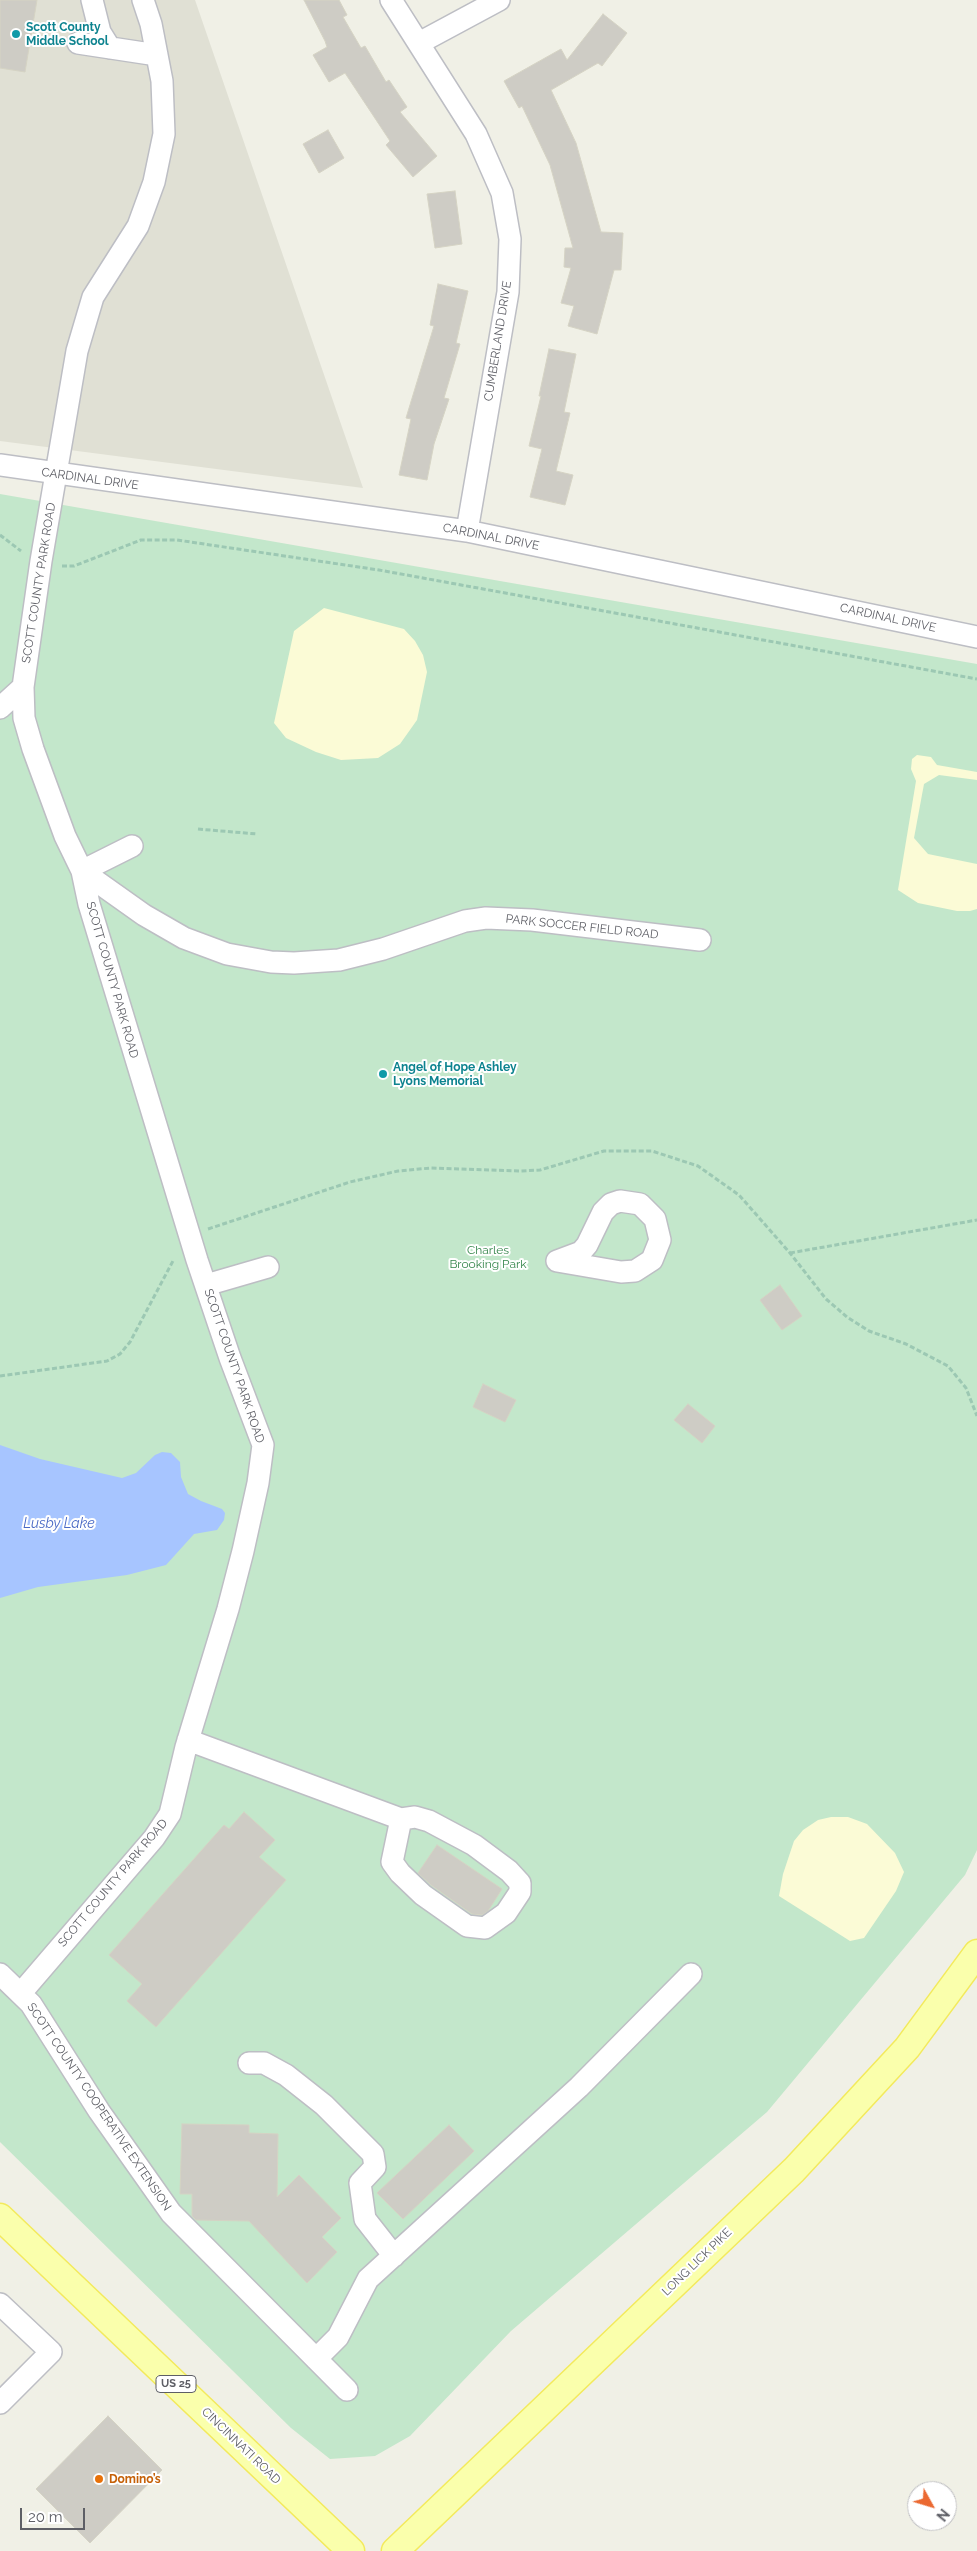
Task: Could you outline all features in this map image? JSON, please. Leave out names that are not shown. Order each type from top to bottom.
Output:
[{"type":"main road","name":"LONG LICK PIKE","points":[[395,2551],[794,2170],[907,2048],[977,1953]]},
{"type":"main road","name":"CINCINNATI ROAD","points":[[0,2217],[351,2551]]},
{"type":"street","points":[[92,0],[100,32],[110,48]]},
{"type":"street","name":"SCOTT COUNTY PARK ROAD","points":[[65,836],[27,728],[23,706],[23,687],[41,561],[77,351],[93,297],[138,226],[154,182],[164,134],[162,81],[158,55],[152,24],[143,0]]},
{"type":"street","name":"CUMBERLAND DRIVE","points":[[391,0],[476,134],[502,193],[510,239],[508,292],[467,532]]},
{"type":"street","points":[[418,43],[500,0]]},
{"type":"street","points":[[78,43],[158,55]]},
{"type":"street","name":"CARDINAL DRIVE","points":[[0,465],[467,532],[977,637]]},
{"type":"street","points":[[0,708],[23,687]]},
{"type":"street","name":"PARK SOCCER FIELD ROAD","points":[[65,836],[82,871],[150,919],[184,938],[227,954],[271,962],[301,963],[339,960],[383,949],[465,921],[486,918],[532,920],[700,940]]},
{"type":"street","points":[[82,871],[112,858],[132,846]]},
{"type":"street","name":"SCOTT COUNTY PARK ROAD","points":[[21,1993],[154,1838],[170,1814],[188,1740],[238,1570],[258,1483],[263,1445],[206,1286],[105,961],[82,871]]},
{"type":"street","points":[[626,1201],[640,1204],[655,1219],[659,1228],[660,1240],[652,1260],[635,1271],[603,1270],[557,1261],[581,1252],[587,1245],[598,1220],[611,1204],[626,1201]]},
{"type":"street","points":[[206,1286],[268,1267]]},
{"type":"street","points":[[188,1740],[401,1819],[415,1817],[429,1821],[474,1845],[509,1871],[520,1883],[520,1892],[506,1913],[496,1923],[485,1928],[467,1926],[423,1895],[400,1873],[392,1862],[401,1819]]},
{"type":"street","name":"SCOTT COUNTY COOPERATIVE EXTENSION","points":[[0,1974],[21,1993],[48,2031],[99,2111],[171,2214],[347,2390]]},
{"type":"street","points":[[316,2359],[338,2337],[368,2279],[579,2087],[691,1974]]},
{"type":"street","points":[[250,2063],[264,2063],[286,2075],[324,2105],[372,2154],[375,2167],[360,2183],[365,2219],[394,2256]]},
{"type":"street","points":[[0,2304],[51,2352],[0,2403]]},
{"type":"path","points":[[0,535],[16,548],[41,561],[74,566],[141,540],[177,540],[379,570],[977,679]]},
{"type":"path","points":[[198,829],[257,834]]},
{"type":"path","points":[[0,1376],[107,1361],[120,1354],[130,1342],[176,1256],[191,1238],[201,1232],[350,1182],[398,1171],[430,1168],[490,1171],[540,1170],[604,1151],[652,1151],[698,1166],[718,1178],[739,1195],[790,1253],[814,1286],[847,1317],[869,1331],[906,1344],[938,1359],[948,1366],[966,1388],[977,1416]]},
{"type":"path","points":[[790,1253],[977,1220]]},
{"type":"shaded area","points":[[0,0],[195,0],[363,488],[0,441]]},
{"type":"green space","name":"Charles Brooking Park","points":[[0,494],[977,664],[977,1850],[965,1875],[767,2112],[511,2331],[410,2436],[375,2456],[330,2459],[291,2428],[0,2142]]},
{"type":"sand","points":[[324,608],[404,629],[415,641],[423,655],[427,672],[417,720],[400,744],[378,758],[341,760],[316,752],[286,738],[274,723],[294,631]]},
{"type":"sand","points":[[917,755],[931,757],[937,765],[977,772],[977,780],[939,775],[924,784],[914,838],[928,854],[977,864],[977,909],[957,911],[918,903],[898,890],[916,781],[911,769],[912,759]]},
{"type":"sand","points":[[831,1817],[848,1817],[867,1824],[895,1853],[904,1872],[896,1891],[864,1938],[850,1941],[779,1896],[783,1874],[794,1841],[803,1830],[818,1820]]},
{"type":"water","name":"Lusby Lake","points":[[0,1445],[40,1459],[122,1478],[136,1473],[155,1455],[162,1452],[171,1453],[180,1462],[181,1477],[188,1494],[222,1509],[225,1513],[224,1520],[217,1530],[194,1534],[166,1565],[127,1575],[38,1587],[0,1598]]},
{"type":"building","name":"Scott County Middle School","points":[[0,0],[37,0],[25,72],[0,68]]},
{"type":"building","points":[[304,0],[339,0],[347,15],[343,17],[361,48],[365,46],[386,82],[389,80],[407,107],[400,112],[437,156],[413,177],[386,145],[390,141],[345,73],[329,82],[313,55],[327,47]]},
{"type":"building","points":[[603,14],[627,33],[602,66],[598,63],[551,90],[576,143],[601,232],[623,233],[621,270],[614,270],[597,334],[568,326],[574,306],[561,303],[571,268],[564,267],[565,248],[573,248],[550,165],[522,106],[519,108],[504,81],[561,49],[567,60]]},
{"type":"building","points":[[328,130],[344,158],[319,173],[303,144]]},
{"type":"building","points":[[455,191],[462,244],[435,248],[427,194]]},
{"type":"building","points":[[438,284],[468,291],[456,343],[460,344],[444,398],[449,399],[434,444],[427,480],[399,475],[411,419],[406,418],[434,326],[430,325]]},
{"type":"building","points":[[549,349],[576,354],[564,412],[570,413],[556,471],[573,475],[565,505],[530,497],[542,449],[529,446],[541,396],[539,396]]},
{"type":"building","points":[[780,1285],[802,1316],[782,1330],[760,1300]]},
{"type":"building","points":[[483,1384],[516,1400],[505,1422],[473,1407]]},
{"type":"building","points":[[688,1404],[715,1426],[702,1443],[674,1420]]},
{"type":"building","points":[[244,1812],[275,1840],[259,1857],[286,1880],[156,2027],[127,2001],[142,1984],[109,1955],[224,1825],[229,1829]]},
{"type":"building","points":[[437,1845],[502,1889],[488,1911],[482,1915],[472,1914],[431,1885],[418,1873]]},
{"type":"building","points":[[182,2124],[249,2125],[249,2133],[278,2134],[277,2197],[299,2175],[341,2218],[322,2237],[337,2252],[307,2283],[249,2221],[196,2220],[192,2216],[192,2194],[180,2194]]},
{"type":"building","points":[[449,2125],[474,2151],[403,2219],[377,2193]]},
{"type":"building","name":"Domino’s","points":[[108,2416],[162,2470],[90,2543],[36,2489]]},
{"type":"place","name":"Scott County Middle School","points":[[16,34]]},
{"type":"place","name":"Angel of Hope Ashley Lyons Memorial","points":[[383,1074]]},
{"type":"place","name":"Domino’s","points":[[99,2479]]}]
